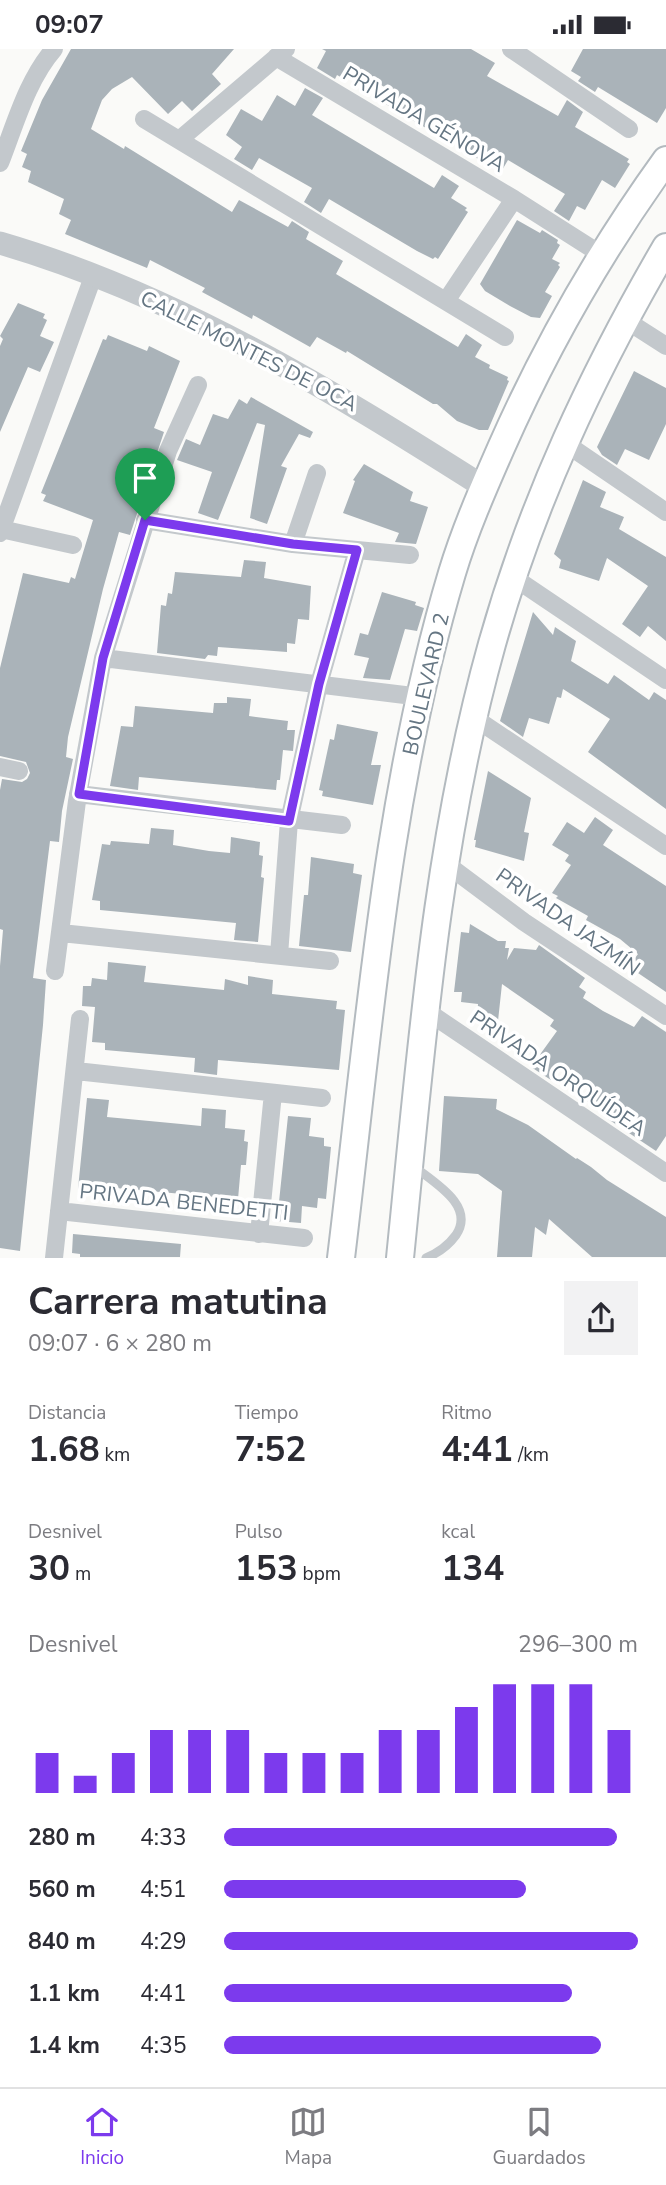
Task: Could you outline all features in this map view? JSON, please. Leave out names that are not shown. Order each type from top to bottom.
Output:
[{"type":"main road","name":"BOULEVARD 2","points":[[341,1258],[390,848],[421,697],[453,572],[484,487],[545,352],[602,255],[666,160]]},
{"type":"main road","points":[[400,1258],[425,1010],[445,863],[473,717],[492,644],[513,577],[592,381],[666,247]]},
{"type":"street","points":[[0,163],[24,101],[54,49]]},
{"type":"street","points":[[511,49],[629,129]]},
{"type":"street","name":"PRIVADA GÉNOVA","points":[[179,140],[281,53],[602,255]]},
{"type":"street","points":[[144,119],[505,337]]},
{"type":"street","name":"PRIVADA GÉNOVA","points":[[446,301],[514,199]]},
{"type":"street","name":"CALLE MONTES DE OCA","points":[[0,243],[94,274],[192,317],[357,406],[484,487]]},
{"type":"street","points":[[73,545],[0,531],[94,274]]},
{"type":"street","points":[[624,319],[666,346]]},
{"type":"street","points":[[55,971],[79,794],[103,658],[168,451],[198,385]]},
{"type":"street","points":[[565,443],[666,512]]},
{"type":"street","points":[[293,544],[317,473]]},
{"type":"street","points":[[145,520],[293,544],[410,555]]},
{"type":"street","points":[[279,955],[289,821],[319,684],[357,550]]},
{"type":"street","points":[[513,577],[666,680]]},
{"type":"street","points":[[103,658],[421,697]]},
{"type":"street","points":[[473,717],[666,846]]},
{"type":"street","points":[[0,767],[19,771]]},
{"type":"street","points":[[79,794],[289,821],[342,825]]},
{"type":"street","name":"PRIVADA JAZMÍN","points":[[445,863],[524,922],[666,1016]]},
{"type":"street","points":[[61,933],[330,961]]},
{"type":"street","name":"PRIVADA ORQUÍDEA","points":[[425,1010],[666,1173]]},
{"type":"street","points":[[54,1258],[80,1019]]},
{"type":"street","points":[[76,1071],[322,1098]]},
{"type":"street","points":[[260,1234],[273,1093]]},
{"type":"street","name":"PRIVADA BENEDETTI","points":[[59,1212],[304,1238]]},
{"type":"lane","points":[[410,1163],[456,1202],[461,1211],[461,1225],[454,1238],[438,1253],[426,1258]]},
{"type":"building","points":[[71,49],[234,49],[212,74],[221,84],[192,111],[182,101],[168,114],[132,77],[112,89],[102,100],[91,129],[124,149],[125,146],[232,212],[239,200],[288,227],[292,221],[309,232],[306,239],[343,261],[336,274],[458,347],[466,334],[482,345],[475,357],[490,365],[489,368],[508,377],[509,381],[488,430],[479,430],[457,421],[437,404],[347,351],[346,353],[317,337],[310,347],[253,315],[252,319],[202,292],[205,288],[150,260],[147,268],[65,234],[71,220],[59,214],[64,199],[28,182],[31,171],[22,167],[27,154],[21,151],[42,100]]},
{"type":"building","points":[[322,49],[471,49],[495,63],[487,76],[558,116],[567,100],[583,112],[575,127],[629,159],[627,162],[630,164],[615,188],[602,180],[585,210],[577,206],[569,221],[554,211],[565,194],[508,160],[501,172],[466,152],[473,140],[438,119],[431,131],[379,100],[386,88],[351,67],[344,79],[337,75],[335,79],[317,68],[326,51]]},
{"type":"building","points":[[583,49],[666,49],[666,108],[657,123],[598,87],[595,92],[578,81],[581,77],[571,71]]},
{"type":"building","points":[[305,88],[323,98],[312,115],[434,188],[442,175],[459,186],[451,198],[467,208],[465,210],[468,212],[438,259],[417,251],[329,199],[321,213],[304,202],[312,188],[259,158],[252,170],[234,159],[242,147],[226,135],[241,109],[262,121],[277,95],[295,106]]},
{"type":"building","points":[[517,220],[540,233],[542,230],[558,240],[560,245],[552,259],[560,263],[560,267],[545,292],[552,296],[540,318],[531,317],[510,306],[485,291],[480,284]]},
{"type":"building","points":[[18,303],[45,314],[43,318],[47,320],[40,336],[54,342],[40,372],[28,367],[0,432],[0,346],[3,339],[0,336]]},
{"type":"building","points":[[108,335],[147,351],[149,346],[180,361],[154,428],[164,432],[130,535],[119,532],[68,737],[66,757],[73,759],[62,811],[59,842],[50,841],[33,978],[46,980],[20,1251],[0,1248],[0,966],[3,930],[0,929],[0,790],[2,779],[22,782],[30,773],[26,762],[0,756],[0,668],[23,573],[69,583],[71,577],[75,579],[93,520],[43,501],[46,495],[41,493],[103,339],[106,340]]},
{"type":"building","points":[[634,371],[666,388],[666,424],[649,460],[625,449],[617,465],[602,455],[597,447]]},
{"type":"building","points":[[251,397],[313,432],[310,438],[299,434],[281,466],[287,468],[267,524],[250,518],[265,425],[257,423],[218,520],[198,513],[212,472],[177,460],[186,439],[200,445],[213,414],[228,419],[239,399],[247,404]]},
{"type":"building","points":[[364,464],[413,492],[410,501],[428,507],[416,544],[395,542],[399,533],[343,513],[355,481],[353,480]]},
{"type":"building","points":[[583,480],[606,492],[600,507],[624,517],[619,529],[666,557],[666,641],[648,626],[640,637],[622,624],[648,586],[607,558],[599,581],[559,568],[561,560],[554,554]]},
{"type":"building","points":[[244,560],[266,562],[264,578],[311,586],[309,620],[298,619],[295,644],[287,643],[287,652],[218,647],[217,656],[208,655],[205,659],[157,653],[161,605],[166,606],[168,593],[172,594],[175,572],[241,577]]},
{"type":"building","points":[[382,592],[416,602],[415,605],[424,608],[417,631],[405,629],[390,680],[363,678],[369,658],[354,655],[360,633],[368,635]]},
{"type":"building","points":[[533,612],[553,635],[555,627],[576,641],[571,661],[608,684],[614,675],[649,700],[654,692],[666,700],[666,809],[588,752],[610,719],[563,689],[561,698],[557,697],[549,724],[529,718],[523,737],[500,721]]},
{"type":"building","points":[[227,697],[251,699],[249,716],[288,721],[287,730],[295,730],[293,751],[283,750],[280,780],[277,780],[276,790],[139,777],[138,790],[110,786],[121,726],[133,727],[135,706],[213,713],[214,703],[227,703]]},
{"type":"building","points":[[337,724],[378,732],[371,765],[381,765],[373,805],[322,796],[323,791],[319,790],[330,739],[334,740]]},
{"type":"building","points":[[488,771],[531,798],[524,832],[529,833],[524,861],[475,847],[474,840]]},
{"type":"building","points":[[595,817],[613,830],[603,845],[666,886],[666,992],[638,973],[642,967],[633,961],[638,954],[620,939],[586,920],[588,916],[552,893],[571,865],[565,861],[569,855],[552,845],[567,822],[584,833]]},
{"type":"building","points":[[151,828],[174,830],[173,845],[209,851],[230,853],[231,837],[260,842],[259,855],[263,856],[261,877],[264,878],[258,942],[234,940],[236,923],[100,910],[100,901],[92,900],[102,844],[110,845],[111,841],[149,844]]},
{"type":"building","points":[[311,857],[354,864],[353,873],[362,875],[351,952],[299,946],[304,895],[308,895]]},
{"type":"building","points":[[470,924],[498,941],[506,941],[505,948],[509,948],[507,960],[514,948],[536,950],[539,945],[585,978],[579,987],[586,992],[583,998],[634,1027],[642,1016],[666,1032],[666,1136],[656,1151],[608,1119],[609,1116],[587,1101],[594,1090],[561,1065],[551,1080],[531,1067],[557,1031],[550,1026],[554,1020],[502,984],[498,1021],[477,1019],[478,1004],[461,1002],[462,992],[454,992],[461,932],[469,933]]},
{"type":"building","points":[[108,962],[146,966],[144,982],[224,990],[225,979],[248,985],[248,976],[273,980],[272,994],[337,1001],[336,1009],[345,1010],[339,1070],[218,1060],[217,1075],[194,1072],[195,1058],[105,1050],[105,1043],[92,1042],[95,1007],[82,1006],[83,986],[91,986],[92,978],[107,980]]},
{"type":"building","points":[[444,1096],[497,1099],[496,1109],[528,1125],[666,1217],[666,1257],[592,1257],[549,1219],[546,1235],[535,1227],[532,1257],[497,1257],[502,1191],[478,1174],[439,1171]]},
{"type":"building","points":[[87,1098],[109,1100],[107,1117],[201,1126],[202,1108],[226,1110],[225,1128],[245,1130],[244,1141],[248,1142],[246,1165],[241,1165],[238,1199],[116,1188],[78,1189]]},
{"type":"building","points":[[288,1116],[311,1118],[309,1136],[324,1138],[324,1146],[331,1147],[326,1199],[318,1198],[317,1208],[302,1206],[301,1223],[277,1221]]},
{"type":"building","points":[[73,1234],[181,1244],[180,1257],[80,1257],[80,1254],[72,1253]]},
{"type":"route","points":[[145,520],[293,544],[357,550],[319,684],[289,821],[79,794],[103,658],[145,520]]}]
